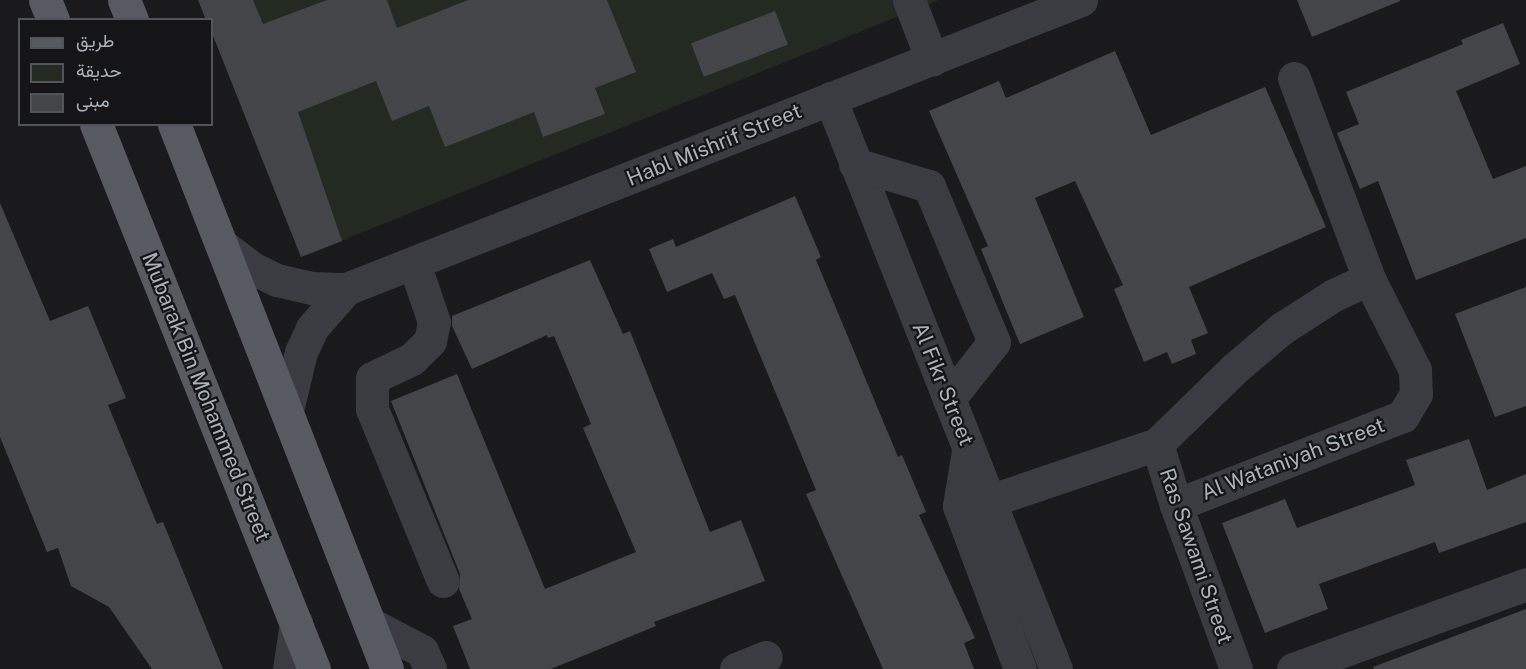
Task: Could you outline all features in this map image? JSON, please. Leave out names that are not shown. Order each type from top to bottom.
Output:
[{"type":"main road","points":[[45,0],[52,18]]},
{"type":"main road","points":[[124,0],[131,18]]},
{"type":"main road","name":"Mubarak Bin Mohammed Street","points":[[97,126],[314,669]]},
{"type":"main road","points":[[175,126],[387,669]]},
{"type":"street","points":[[909,0],[932,60]]},
{"type":"street","name":"Habl Mishrif Street","points":[[223,246],[252,268],[277,280],[312,288],[346,289],[1081,0]]},
{"type":"street","name":"Al Wataniyah Street","points":[[1176,505],[1403,416],[1416,394],[1415,370],[1369,279],[1294,78]]},
{"type":"street","name":"Al Fikr Street","points":[[830,98],[1056,669]]},
{"type":"street","points":[[855,164],[929,186],[994,342],[949,399]]},
{"type":"street","points":[[414,263],[434,322],[430,341],[412,359],[372,378],[371,400],[372,409],[443,581]]},
{"type":"street","points":[[989,501],[1157,444],[1234,369],[1281,329],[1334,295],[1369,279]]},
{"type":"street","name":"Habl Mishrif Street","points":[[287,410],[301,352],[312,328],[346,289]]},
{"type":"street","name":"Ras Sawami Street","points":[[1157,444],[1176,505],[1236,669]]},
{"type":"street","points":[[969,450],[959,507],[1020,669]]},
{"type":"street","points":[[1293,669],[1526,584]]},
{"type":"street","points":[[369,623],[422,651],[430,669]]},
{"type":"street","points":[[289,669],[296,624]]},
{"type":"street","points":[[736,669],[766,657]]},
{"type":"green space","points":[[198,0],[939,0],[301,257],[213,36],[213,18],[211,18]]},
{"type":"building","points":[[198,0],[253,0],[263,24],[327,0],[387,0],[397,28],[468,0],[607,0],[636,72],[595,88],[605,114],[543,137],[534,112],[445,147],[429,106],[392,121],[376,81],[298,112],[342,241],[301,257],[213,36],[213,18],[205,18]]},
{"type":"building","points":[[1297,0],[1400,0],[1400,1],[1312,37]]},
{"type":"building","points":[[775,11],[788,45],[704,77],[691,43]]},
{"type":"building","points":[[1503,23],[1520,64],[1456,91],[1493,179],[1526,166],[1526,238],[1416,280],[1378,181],[1360,189],[1337,133],[1359,124],[1346,92],[1463,44],[1461,40]]},
{"type":"building","points":[[1115,51],[1151,135],[1265,87],[1326,227],[1189,287],[1208,333],[1191,340],[1196,354],[1172,364],[1167,352],[1144,362],[1114,289],[1123,285],[1075,181],[1035,198],[1084,317],[1020,344],[981,249],[988,246],[929,111],[999,81],[1006,98]]},
{"type":"building","points":[[795,196],[821,257],[816,260],[898,457],[902,455],[926,512],[919,515],[975,638],[964,643],[974,669],[883,669],[806,494],[816,490],[735,295],[724,299],[712,273],[667,292],[649,249],[673,239],[676,247]]},
{"type":"building","points":[[0,203],[50,321],[88,306],[126,398],[108,405],[157,524],[163,522],[223,669],[152,669],[109,607],[71,586],[58,548],[47,552],[0,437]]},
{"type":"building","points":[[590,260],[623,334],[630,331],[710,532],[741,520],[765,581],[654,622],[656,626],[551,669],[470,669],[453,626],[472,619],[459,589],[460,574],[391,401],[457,374],[545,589],[636,552],[583,428],[591,424],[554,336],[548,338],[547,335],[472,369],[452,326],[452,316]]},
{"type":"building","points":[[1526,287],[1526,406],[1495,417],[1455,314]]},
{"type":"building","points":[[1469,439],[1487,490],[1526,474],[1526,522],[1439,553],[1435,542],[1319,584],[1328,609],[1265,633],[1222,523],[1285,499],[1297,528],[1415,485],[1406,460]]},
{"type":"building","points":[[1526,609],[1526,669],[1374,669],[1373,667]]}]
